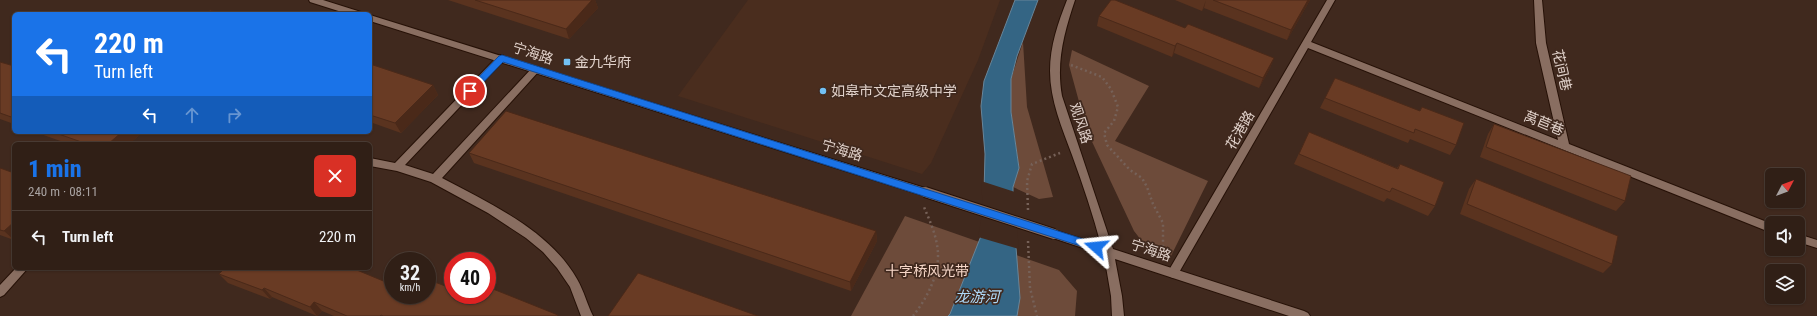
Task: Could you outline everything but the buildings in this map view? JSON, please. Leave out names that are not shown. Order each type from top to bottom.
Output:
[{"type":"street","points":[[313,0],[352,12]]},
{"type":"street","name":"观风路","points":[[1071,0],[1060,31],[1055,60],[1057,90],[1062,115],[1110,252],[1117,288],[1118,316]]},
{"type":"street","name":"花港路","points":[[1173,273],[1331,0]]},
{"type":"street","name":"花间巷","points":[[1538,0],[1541,42],[1564,145]]},
{"type":"street","name":"宁海路","points":[[372,19],[502,58],[921,191],[1304,316]]},
{"type":"street","name":"莴苣巷","points":[[1306,44],[1564,145],[1765,226]]},
{"type":"street","points":[[397,167],[502,58]]},
{"type":"street","points":[[435,179],[536,69]]},
{"type":"street","points":[[372,162],[397,167],[435,179],[517,225],[552,256],[572,282],[587,316]]},
{"type":"street","points":[[1805,240],[1817,244]]},
{"type":"street","points":[[0,292],[21,270]]},
{"type":"path","points":[[1055,60],[1102,78],[1111,89],[1118,107],[1114,121],[1104,133],[1107,145],[1130,170],[1142,178],[1148,187],[1153,204],[1163,223],[1164,245],[1161,269]]},
{"type":"path","points":[[912,316],[919,309],[935,277],[938,248],[921,191]]},
{"type":"shaded area","name":"如皋市文定高级中学","points":[[748,0],[1000,0],[978,60],[931,163],[922,174],[678,96]]},
{"type":"green space","points":[[1023,42],[1027,107],[1053,197],[1039,199],[1013,187],[1019,168],[1011,112],[1011,79]]},
{"type":"green space","points":[[1072,50],[1149,86],[1115,141],[1208,181],[1171,256],[1145,245],[1134,231],[1087,131],[1069,65]]},
{"type":"green space","name":"十字桥风光带","points":[[905,216],[1059,270],[1077,291],[1075,316],[851,316]]},
{"type":"water","name":"龙游河","points":[[1015,0],[1038,0],[1017,56],[1011,79],[1011,112],[1019,168],[1013,187],[1013,209],[1020,298],[1017,316],[948,316],[983,231],[985,154],[981,106],[984,81]]},
{"type":"pier","points":[[981,181],[1015,192],[1019,249],[978,237],[983,209]]},
{"type":"place","name":"金九华府","points":[[567,62]]},
{"type":"place","name":"如皋市文定高级中学","points":[[823,91]]},
{"type":"route","points":[[470,91],[502,58],[1096,247]]}]
